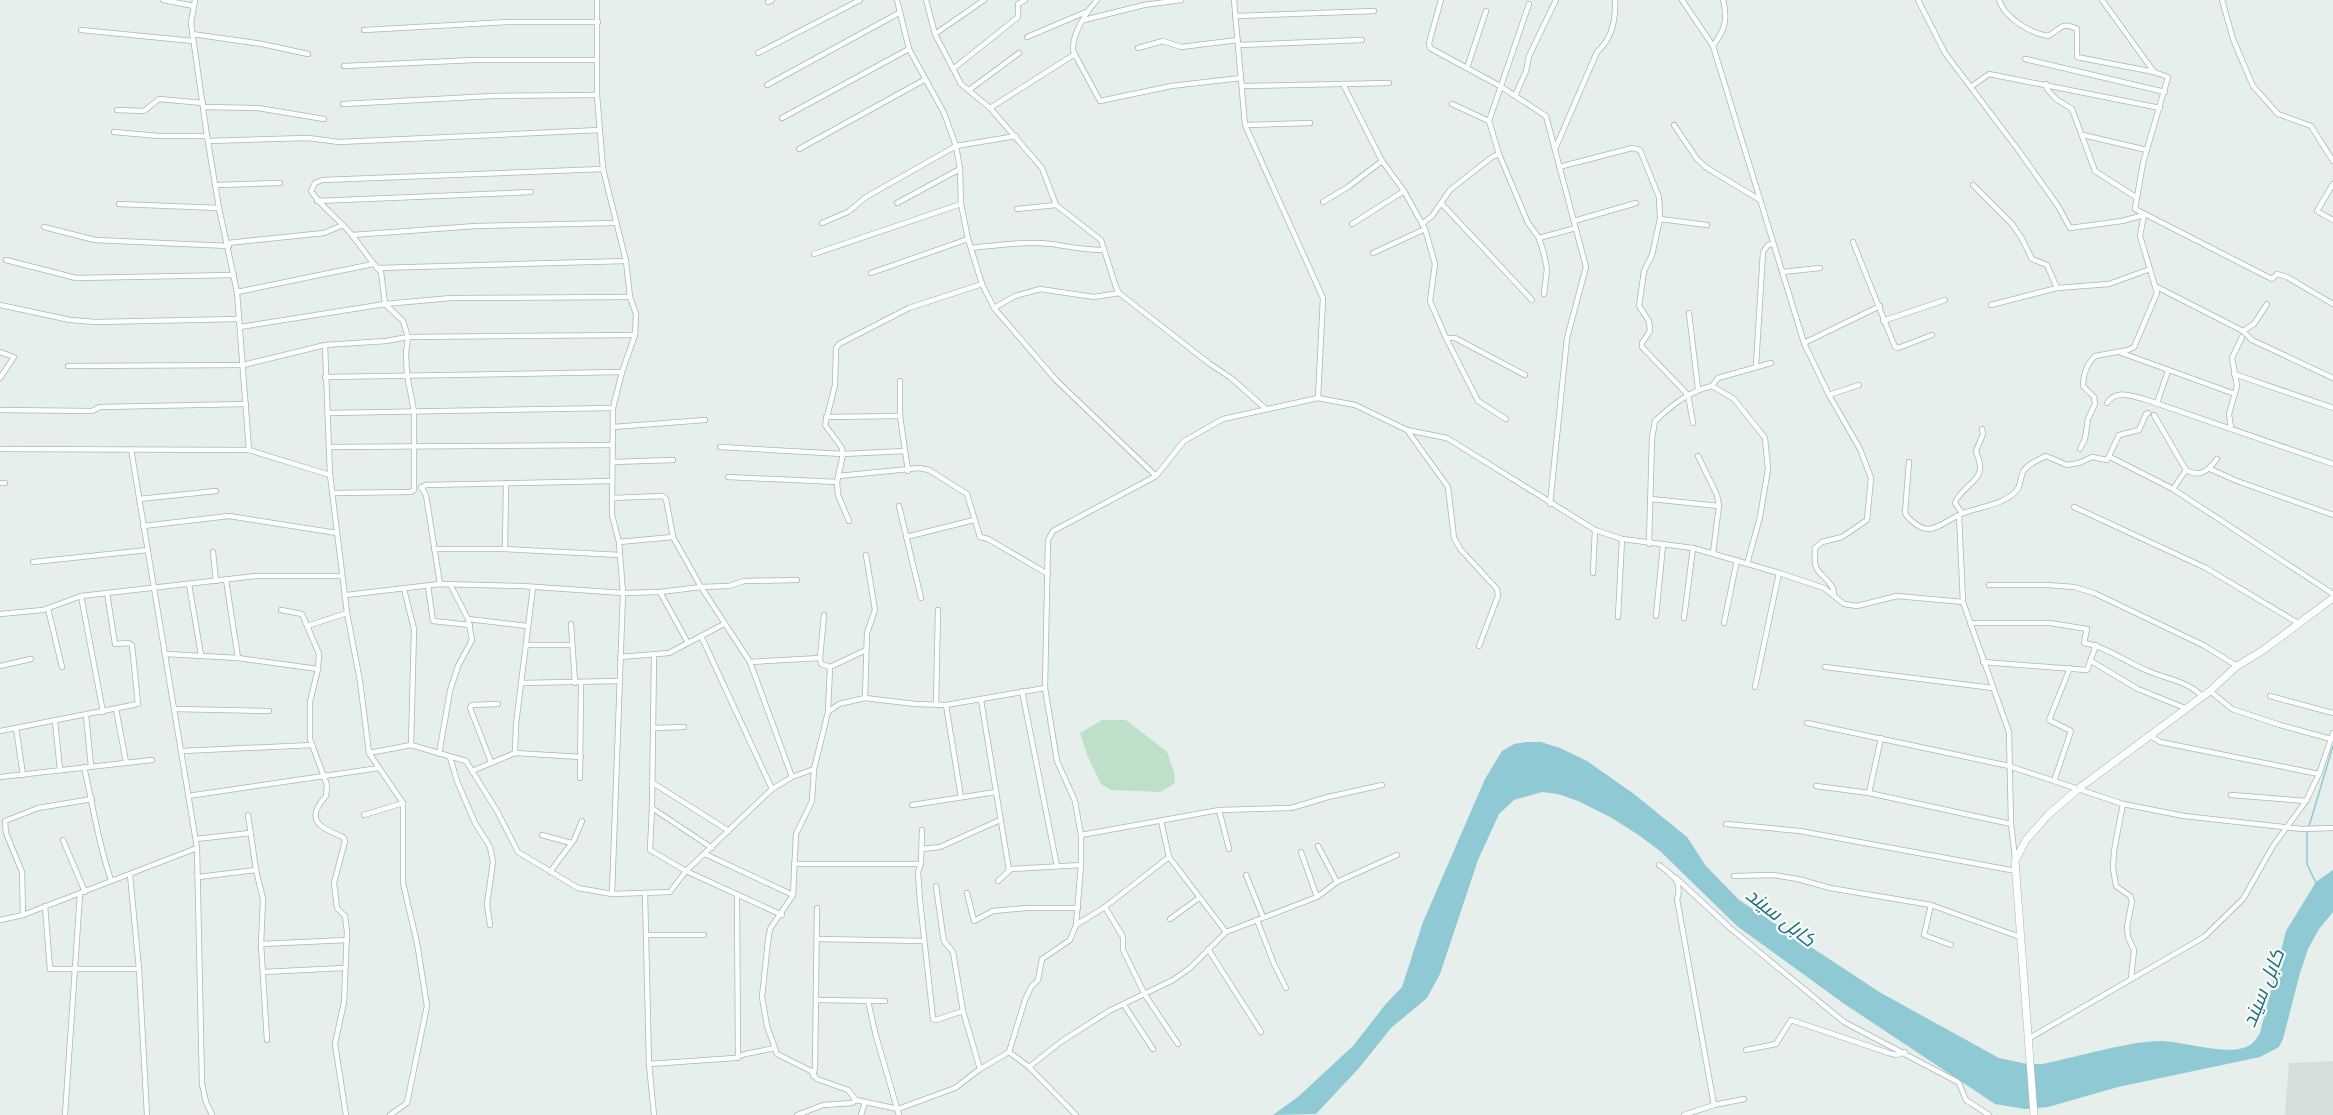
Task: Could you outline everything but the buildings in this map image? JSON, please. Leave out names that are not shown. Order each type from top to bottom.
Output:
[{"type":"street","points":[[163,0],[194,3],[191,23],[193,41],[219,208],[237,292],[249,450]]},
{"type":"street","points":[[597,0],[597,95],[603,169],[626,261],[630,297],[636,314],[635,335],[613,408],[612,515],[619,542],[623,593],[612,894]]},
{"type":"street","points":[[758,53],[860,0]]},
{"type":"street","points":[[897,0],[909,49],[924,80],[944,112],[956,146],[960,169],[961,204],[968,239],[982,284],[994,308],[1056,380],[1155,476]]},
{"type":"street","points":[[926,0],[935,34],[961,84],[990,108],[1042,168],[1056,205],[1101,240],[1119,293],[1231,378],[1266,409]]},
{"type":"street","points":[[935,34],[984,0]]},
{"type":"street","points":[[953,69],[1018,18],[1018,4],[1025,0]]},
{"type":"street","points":[[1027,37],[1086,12],[1097,0]]},
{"type":"street","points":[[1084,20],[1144,4],[1180,0]]},
{"type":"street","points":[[1234,0],[1245,125],[1323,298],[1318,398]]},
{"type":"street","points":[[1440,0],[1428,46],[1500,86],[1546,116],[1586,267],[1567,338],[1551,504]]},
{"type":"street","points":[[1515,96],[1526,71],[1529,56],[1556,0]]},
{"type":"street","points":[[1555,149],[1597,52],[1611,36],[1615,0]]},
{"type":"street","points":[[1682,0],[1713,46],[1804,343],[1829,395],[1860,449],[1871,478],[1867,520],[1842,537],[1822,542],[1815,548],[1816,571],[1833,588],[1834,596]]},
{"type":"street","points":[[1713,46],[1725,26],[1726,13],[1723,0]]},
{"type":"street","points":[[1918,0],[1945,53],[1972,86],[2046,189],[2070,228],[2121,221],[2144,215]]},
{"type":"street","points":[[1999,0],[2013,19],[2036,34],[2048,36],[2061,26],[2069,25],[2078,29],[2077,57],[2154,72],[2168,77],[2147,150],[2134,209],[2272,279],[2277,274],[2287,277],[2333,304]]},
{"type":"street","points":[[2102,0],[2154,72]]},
{"type":"street","points":[[2222,0],[2233,39],[2253,86],[2278,114],[2310,126],[2333,161]]},
{"type":"street","points":[[1529,4],[1488,121],[1499,154],[1528,223],[1539,238],[1547,269],[1545,294]]},
{"type":"street","points":[[1235,16],[1374,11]]},
{"type":"street","points":[[1467,68],[1486,11]]},
{"type":"street","points":[[1086,12],[1072,41],[1075,54],[1100,101],[1171,86],[1241,78]]},
{"type":"street","points":[[767,85],[899,13]]},
{"type":"street","points":[[364,30],[508,22],[598,22]]},
{"type":"street","points":[[81,30],[193,41]]},
{"type":"street","points":[[192,34],[262,44],[308,54]]},
{"type":"street","points":[[1138,48],[1163,41],[1181,47],[1362,40]]},
{"type":"street","points":[[783,118],[909,49]]},
{"type":"street","points":[[969,90],[1019,53]]},
{"type":"street","points":[[990,108],[1075,54]]},
{"type":"street","points":[[2025,59],[2165,92]]},
{"type":"street","points":[[344,66],[475,60],[597,60]]},
{"type":"street","points":[[1972,86],[1989,74],[2160,108]]},
{"type":"street","points":[[799,149],[924,80]]},
{"type":"street","points":[[1242,86],[1389,83]]},
{"type":"street","points":[[1343,84],[1382,161],[1404,191],[1424,227],[1435,264],[1430,301],[1446,338],[1478,401],[1506,419]]},
{"type":"street","points":[[2046,84],[2047,89],[2056,99],[2072,109],[2095,171],[2137,198]]},
{"type":"street","points":[[343,104],[493,96],[597,95]]},
{"type":"street","points":[[117,110],[144,111],[159,99],[204,105],[258,108],[324,119]]},
{"type":"street","points":[[1452,104],[1488,121]]},
{"type":"street","points":[[1245,125],[1310,123]]},
{"type":"street","points":[[1674,125],[1697,159],[1707,168],[1760,200]]},
{"type":"street","points":[[114,132],[208,138],[308,138],[350,142],[600,129]]},
{"type":"street","points":[[2083,135],[2147,150]]},
{"type":"street","points":[[822,223],[848,212],[866,197],[956,146],[1016,136]]},
{"type":"street","points":[[1559,167],[1636,148],[1640,150],[1659,197],[1660,219],[1652,255],[1644,271],[1639,306],[1649,321],[1650,331],[1642,347],[1688,395],[1693,423]]},
{"type":"street","points":[[1373,253],[1424,227],[1450,190],[1499,154]]},
{"type":"street","points":[[1323,202],[1348,187],[1382,161]]},
{"type":"street","points":[[332,493],[410,492],[415,485],[416,447],[414,411],[407,375],[408,337],[403,321],[385,304],[381,272],[352,235],[317,201],[311,192],[315,183],[322,180],[603,169]]},
{"type":"street","points":[[897,203],[960,169]]},
{"type":"street","points":[[216,185],[280,183]]},
{"type":"street","points":[[2333,184],[2317,211],[2333,220]]},
{"type":"street","points":[[1973,185],[2012,224],[2032,259],[2047,265],[2057,288]]},
{"type":"street","points":[[1352,224],[1404,191]]},
{"type":"street","points":[[317,201],[531,192]]},
{"type":"street","points":[[1441,203],[1532,300]]},
{"type":"street","points":[[1574,221],[1636,203]]},
{"type":"street","points":[[119,204],[219,208]]},
{"type":"street","points":[[813,254],[961,204]]},
{"type":"street","points":[[1017,209],[1056,205]]},
{"type":"street","points":[[2080,449],[2085,439],[2088,419],[2095,404],[2094,397],[2083,386],[2084,375],[2095,356],[2128,350],[2137,342],[2156,300],[2157,287],[2140,236],[2144,215]]},
{"type":"street","points":[[1660,219],[1707,225]]},
{"type":"street","points":[[352,235],[476,226],[616,223]]},
{"type":"street","points":[[44,227],[95,240],[228,244],[324,233],[343,225]]},
{"type":"street","points":[[1539,238],[1576,228]]},
{"type":"street","points":[[871,273],[968,239]]},
{"type":"street","points":[[1853,242],[1880,306],[1883,321],[1896,348],[1932,335]]},
{"type":"street","points":[[971,248],[1020,243],[1052,244],[1078,250],[1104,250]]},
{"type":"street","points":[[1756,366],[1763,252],[1767,245],[1773,244]]},
{"type":"street","points":[[6,260],[76,278],[234,275]]},
{"type":"street","points":[[237,292],[375,266],[626,261]]},
{"type":"street","points":[[1782,272],[1820,268]]},
{"type":"street","points":[[1990,304],[2057,288],[2109,284],[2150,269]]},
{"type":"street","points":[[849,521],[838,495],[837,479],[843,454],[836,439],[825,425],[835,385],[836,348],[839,344],[909,308],[982,284]]},
{"type":"street","points":[[2157,287],[2252,340],[2333,378]]},
{"type":"street","points":[[994,308],[1015,296],[1040,289],[1094,297],[1119,293]]},
{"type":"street","points":[[240,327],[385,304],[451,298],[630,297]]},
{"type":"street","points":[[1883,321],[1946,300]]},
{"type":"street","points":[[2231,428],[2229,414],[2237,386],[2233,355],[2242,334],[2254,324],[2267,304]]},
{"type":"street","points":[[0,305],[78,321],[239,320]]},
{"type":"street","points":[[1804,343],[1880,306]]},
{"type":"street","points":[[1689,313],[1698,389]]},
{"type":"street","points":[[68,366],[243,365],[325,345],[386,341],[408,337],[635,335]]},
{"type":"street","points":[[1446,338],[1455,338],[1525,375]]},
{"type":"street","points":[[325,345],[330,475],[347,613],[360,681],[369,753],[403,803],[403,883],[417,943],[427,1006],[407,1103],[390,1115]]},
{"type":"street","points":[[0,352],[14,357],[0,378]]},
{"type":"street","points":[[2118,352],[2235,394]]},
{"type":"street","points":[[1649,544],[1652,438],[1655,422],[1688,395],[1698,389],[1712,386],[1718,378],[1771,363]]},
{"type":"street","points":[[2157,403],[2168,371]]},
{"type":"street","points":[[325,377],[622,372]]},
{"type":"street","points":[[2234,374],[2333,408]]},
{"type":"street","points":[[900,381],[900,416],[908,471]]},
{"type":"street","points":[[1829,395],[1858,385]]},
{"type":"street","points":[[1712,386],[1734,399],[1765,438],[1768,469],[1760,517],[1747,564]]},
{"type":"street","points":[[2107,402],[2119,394],[2157,403],[2333,464]]},
{"type":"street","points":[[830,667],[828,712],[814,769],[812,801],[796,834],[793,895],[782,915],[770,929],[762,997],[767,1026],[775,1048],[783,1059],[806,1068],[817,1079],[848,1090],[856,1100],[898,1109],[955,1088],[980,1069],[1009,1052],[1025,1000],[1031,987],[1038,980],[1042,959],[1070,940],[1077,925],[1081,835],[1075,801],[1057,761],[1045,688],[1048,540],[1053,531],[1155,476],[1184,441],[1223,419],[1318,398],[1355,405],[1407,430],[1447,438],[1595,530],[1622,539],[1693,548],[1713,553],[1824,588],[1845,604],[1857,606],[1897,596],[1963,602]]},
{"type":"street","points":[[0,410],[93,411],[100,407],[246,404]]},
{"type":"street","points":[[328,413],[613,408]]},
{"type":"street","points":[[1909,462],[1906,516],[1920,527],[1929,529],[1961,514],[1984,508],[2017,491],[2023,472],[2028,466],[2046,456],[2073,465],[2092,457],[2103,460],[2110,457],[2119,435],[2139,430],[2146,414],[2151,414],[2158,419],[2186,470],[2198,475],[2210,469],[2217,459]]},
{"type":"street","points":[[826,417],[900,416]]},
{"type":"street","points":[[613,427],[705,420]]},
{"type":"street","points":[[1982,429],[1983,434],[1976,451],[1981,468],[1978,475],[1960,492],[1955,502],[1961,514],[1963,602],[2009,732],[2010,824],[2016,871],[2034,1115]]},
{"type":"street","points":[[1407,430],[1448,487],[1454,538],[1461,550],[1497,589],[1498,596],[1479,646]]},
{"type":"street","points":[[329,447],[613,445]]},
{"type":"street","points":[[720,447],[843,454],[905,451]]},
{"type":"street","points":[[0,449],[249,450],[330,475]]},
{"type":"street","points":[[131,449],[196,839],[202,1084],[212,1115]]},
{"type":"street","points":[[1698,456],[1717,495],[1719,506],[1713,553]]},
{"type":"street","points":[[2015,861],[2026,840],[2078,789],[2210,691],[2236,666],[2262,651],[2333,596],[2173,489],[2110,457]]},
{"type":"street","points":[[613,462],[673,460]]},
{"type":"street","points":[[728,477],[837,479],[919,468],[929,470],[964,491],[968,497],[980,537],[988,539],[1048,574]]},
{"type":"street","points":[[2210,469],[2333,515]]},
{"type":"street","points":[[2173,489],[2186,470]]},
{"type":"street","points":[[422,488],[425,485],[612,481]]},
{"type":"street","points":[[505,549],[506,483]]},
{"type":"street","points":[[415,485],[422,488],[426,495],[440,584]]},
{"type":"street","points":[[139,500],[216,491]]},
{"type":"street","points":[[612,498],[663,496],[666,498],[673,537],[701,587],[750,662],[792,777]]},
{"type":"street","points":[[1651,499],[1719,506]]},
{"type":"street","points":[[898,506],[921,598]]},
{"type":"street","points":[[2074,507],[2142,541],[2206,568],[2298,623]]},
{"type":"street","points":[[143,526],[229,516],[337,533]]},
{"type":"street","points":[[906,537],[974,520]]},
{"type":"street","points":[[1593,573],[1595,530]]},
{"type":"street","points":[[619,542],[673,537]]},
{"type":"street","points":[[1618,617],[1622,539]]},
{"type":"street","points":[[1656,616],[1663,545]]},
{"type":"street","points":[[1684,618],[1693,548]]},
{"type":"street","points":[[434,549],[505,549],[620,555]]},
{"type":"street","points":[[33,562],[148,550]]},
{"type":"street","points":[[213,552],[216,581]]},
{"type":"street","points":[[865,698],[867,633],[875,610],[866,555]]},
{"type":"street","points":[[1724,623],[1737,560]]},
{"type":"street","points":[[1755,687],[1779,573]]},
{"type":"street","points":[[0,614],[48,609],[81,596],[256,576],[342,576]]},
{"type":"street","points":[[226,580],[238,658]]},
{"type":"street","points":[[346,595],[440,584],[623,593],[729,586],[744,581],[797,580]]},
{"type":"street","points":[[189,584],[201,655]]},
{"type":"street","points":[[1989,585],[2074,587],[2094,593],[2203,645],[2236,666]]},
{"type":"street","points":[[428,586],[434,622],[528,626]]},
{"type":"street","points":[[439,754],[450,692],[458,666],[472,640],[469,622],[451,586]]},
{"type":"street","points":[[515,753],[516,724],[533,587]]},
{"type":"street","points":[[404,589],[414,628],[411,745]]},
{"type":"street","points":[[660,592],[688,643]]},
{"type":"street","points":[[0,731],[139,703],[132,645],[129,643],[115,644],[107,593]]},
{"type":"street","points":[[81,596],[103,712]]},
{"type":"street","points":[[48,609],[62,667]]},
{"type":"street","points":[[281,610],[302,614],[319,654],[310,702],[312,745],[322,777],[327,784],[326,796],[319,804],[316,815],[317,823],[324,830],[343,837],[345,841],[334,884],[334,898],[337,908],[345,916],[347,940],[344,1002],[335,1044],[346,1115]]},
{"type":"street","points":[[936,704],[938,610]]},
{"type":"street","points":[[308,628],[310,625],[347,613]]},
{"type":"street","points":[[824,615],[821,664],[830,667],[866,650]]},
{"type":"street","points":[[1970,622],[2050,623],[2087,629],[2083,643],[2096,645],[2147,671],[2187,684],[2202,696]]},
{"type":"street","points":[[571,624],[578,683],[580,778]]},
{"type":"street","points":[[620,657],[669,653],[724,624]]},
{"type":"street","points":[[701,636],[772,789]]},
{"type":"street","points":[[526,645],[572,645]]},
{"type":"street","points":[[1983,662],[2087,669],[2096,645]]},
{"type":"street","points":[[166,654],[238,658],[318,669]]},
{"type":"street","points":[[654,655],[650,850],[686,871],[782,915]]},
{"type":"street","points":[[750,662],[820,658]]},
{"type":"street","points":[[0,666],[32,659]]},
{"type":"street","points":[[2091,661],[2138,689],[2186,708]]},
{"type":"street","points":[[1825,667],[1993,688]]},
{"type":"street","points":[[2054,781],[2071,731],[2049,720],[2070,668]]},
{"type":"street","points":[[522,683],[619,681]]},
{"type":"street","points":[[828,712],[839,704],[865,698],[946,705],[1045,688]]},
{"type":"street","points":[[2210,691],[2232,709],[2280,726],[2331,739]]},
{"type":"street","points":[[1022,692],[1057,866]]},
{"type":"street","points":[[2270,696],[2333,713]]},
{"type":"street","points":[[981,700],[1009,870]]},
{"type":"street","points":[[491,762],[470,708],[472,705],[498,704]]},
{"type":"street","points":[[946,705],[961,797]]},
{"type":"street","points":[[116,709],[126,762]]},
{"type":"street","points":[[175,709],[269,711]]},
{"type":"street","points":[[86,715],[92,766]]},
{"type":"street","points":[[55,721],[60,770]]},
{"type":"street","points":[[1807,723],[2009,766],[2123,804],[2184,816],[2302,829],[2333,828]]},
{"type":"street","points":[[653,728],[684,727]]},
{"type":"street","points":[[16,728],[23,774]]},
{"type":"street","points":[[2028,1039],[2204,937],[2242,899],[2273,846],[2306,801],[2319,774],[2333,733]]},
{"type":"street","points":[[2150,735],[2160,742],[2319,774]]},
{"type":"street","points":[[1869,793],[1881,738]]},
{"type":"street","points":[[182,751],[312,745]]},
{"type":"street","points":[[369,753],[411,745],[466,761],[497,811],[518,852],[578,888],[612,894],[670,892],[686,871],[772,789],[792,777],[814,769]]},
{"type":"street","points":[[472,771],[515,753],[581,757]]},
{"type":"street","points":[[450,756],[457,781],[475,823],[490,847],[493,862],[487,904],[490,925]]},
{"type":"street","points":[[0,777],[152,760]]},
{"type":"street","points":[[84,767],[92,799],[99,846],[111,880]]},
{"type":"street","points":[[188,796],[379,768]]},
{"type":"street","points":[[652,783],[729,831]]},
{"type":"street","points":[[1081,835],[1219,810],[1291,808],[1382,785]]},
{"type":"street","points":[[1816,786],[1869,793],[2010,824]]},
{"type":"street","points":[[912,805],[996,792]]},
{"type":"street","points":[[2231,795],[2306,801]]},
{"type":"street","points":[[23,915],[22,872],[3,834],[4,823],[7,819],[38,808],[92,799]]},
{"type":"street","points":[[364,815],[403,803]]},
{"type":"street","points":[[2123,804],[2113,868],[2116,886],[2130,896],[2132,901],[2127,927],[2128,937],[2134,950],[2131,980]]},
{"type":"street","points":[[652,808],[712,848]]},
{"type":"street","points":[[1219,810],[1229,849]]},
{"type":"street","points":[[248,815],[262,898],[261,944],[267,1040]]},
{"type":"street","points":[[922,849],[940,847],[1000,820]]},
{"type":"street","points":[[550,872],[571,843],[582,821]]},
{"type":"street","points":[[1161,821],[1169,857],[1226,932]]},
{"type":"street","points":[[1726,824],[1800,831],[2016,871]]},
{"type":"street","points":[[922,830],[921,864],[918,872],[933,1019],[963,1011]]},
{"type":"street","points":[[196,839],[250,833]]},
{"type":"street","points":[[542,835],[571,843]]},
{"type":"street","points":[[63,840],[82,893],[65,1115]]},
{"type":"street","points":[[1318,846],[1337,882]]},
{"type":"street","points":[[0,920],[23,915],[197,848]]},
{"type":"street","points":[[1301,852],[1317,897]]},
{"type":"street","points":[[705,854],[793,895]]},
{"type":"street","points":[[1029,1067],[1062,1041],[1109,1011],[1145,995],[1190,968],[1226,932],[1317,897],[1337,882],[1397,855]]},
{"type":"street","points":[[1077,925],[1105,907],[1169,857]]},
{"type":"street","points":[[794,864],[921,864]]},
{"type":"street","points":[[998,881],[1009,870],[1081,865]]},
{"type":"street","points":[[1659,865],[1730,928],[1844,1022],[1905,1052],[1956,1081],[1966,1100],[1989,1115]]},
{"type":"street","points":[[198,877],[256,870]]},
{"type":"street","points":[[130,875],[139,969],[147,1115]]},
{"type":"street","points":[[1246,875],[1263,917]]},
{"type":"street","points":[[1734,876],[1773,875],[1830,888],[1931,905],[2020,937]]},
{"type":"street","points":[[1676,878],[1679,888],[1677,899],[1714,1105]]},
{"type":"street","points":[[936,886],[944,941],[953,952],[963,1011],[980,1069]]},
{"type":"street","points":[[645,893],[649,1064],[654,1115]]},
{"type":"street","points":[[966,893],[974,921],[993,911],[1078,908]]},
{"type":"street","points":[[737,894],[738,1058]]},
{"type":"street","points":[[1170,919],[1199,898]]},
{"type":"street","points":[[1931,905],[1924,935],[1950,945]]},
{"type":"street","points":[[45,906],[49,968],[139,969]]},
{"type":"street","points":[[1105,907],[1123,937],[1123,950],[1145,995],[1178,1044]]},
{"type":"street","points":[[813,1076],[815,1068],[817,908]]},
{"type":"street","points":[[1257,920],[1286,988]]},
{"type":"street","points":[[646,935],[704,935]]},
{"type":"street","points":[[817,939],[924,941]]},
{"type":"street","points":[[261,944],[347,940]]},
{"type":"street","points":[[1208,949],[1261,1032]]},
{"type":"street","points":[[262,972],[344,968]]},
{"type":"street","points":[[816,1000],[885,1001]]},
{"type":"street","points":[[868,1001],[899,1115]]},
{"type":"street","points":[[1124,1005],[1153,1049]]},
{"type":"street","points":[[1746,1050],[1776,1044],[1791,1020],[1896,1055],[1905,1052]]},
{"type":"street","points":[[649,1064],[738,1058],[745,1054],[775,1048]]},
{"type":"street","points":[[1009,1052],[1029,1067],[1076,1115]]},
{"type":"street","points":[[797,1115],[831,1103],[852,1103],[856,1100]]},
{"type":"street","points":[[1684,1115],[1714,1105],[1744,1100]]},
{"type":"street","points":[[861,1115],[865,1102]]},
{"type":"street","points":[[816,1107],[818,1115]]},
{"type":"shaded area","points":[[2333,1061],[2333,1115],[2285,1115],[2289,1063]]},
{"type":"green space","points":[[1102,720],[1126,720],[1167,752],[1175,783],[1161,792],[1111,790],[1101,784],[1080,733]]},
{"type":"water","points":[[1541,742],[1587,761],[1634,794],[1687,837],[1706,866],[1739,900],[1881,993],[1999,1058],[2027,1064],[2043,1064],[2119,1046],[2148,1042],[2161,1041],[2221,1050],[2246,1047],[2260,1033],[2286,931],[2316,882],[2333,870],[2333,912],[2319,929],[2308,949],[2279,1047],[2260,1057],[2118,1087],[2048,1107],[2025,1109],[1995,1104],[1843,1003],[1737,926],[1660,851],[1640,836],[1612,818],[1578,801],[1558,794],[1542,792],[1514,800],[1499,814],[1478,860],[1440,974],[1427,998],[1391,1028],[1359,1068],[1316,1114],[1273,1115],[1299,1096],[1353,1046],[1402,987],[1423,922],[1485,779],[1502,751],[1514,744]]},
{"type":"waterway","points":[[2316,883],[2307,864],[2307,833],[2333,746]]},
{"type":"water label","name":"کابل سيند","points":[[1781,917]]},
{"type":"water label","name":"کابل سيند","points":[[2263,988]]}]
